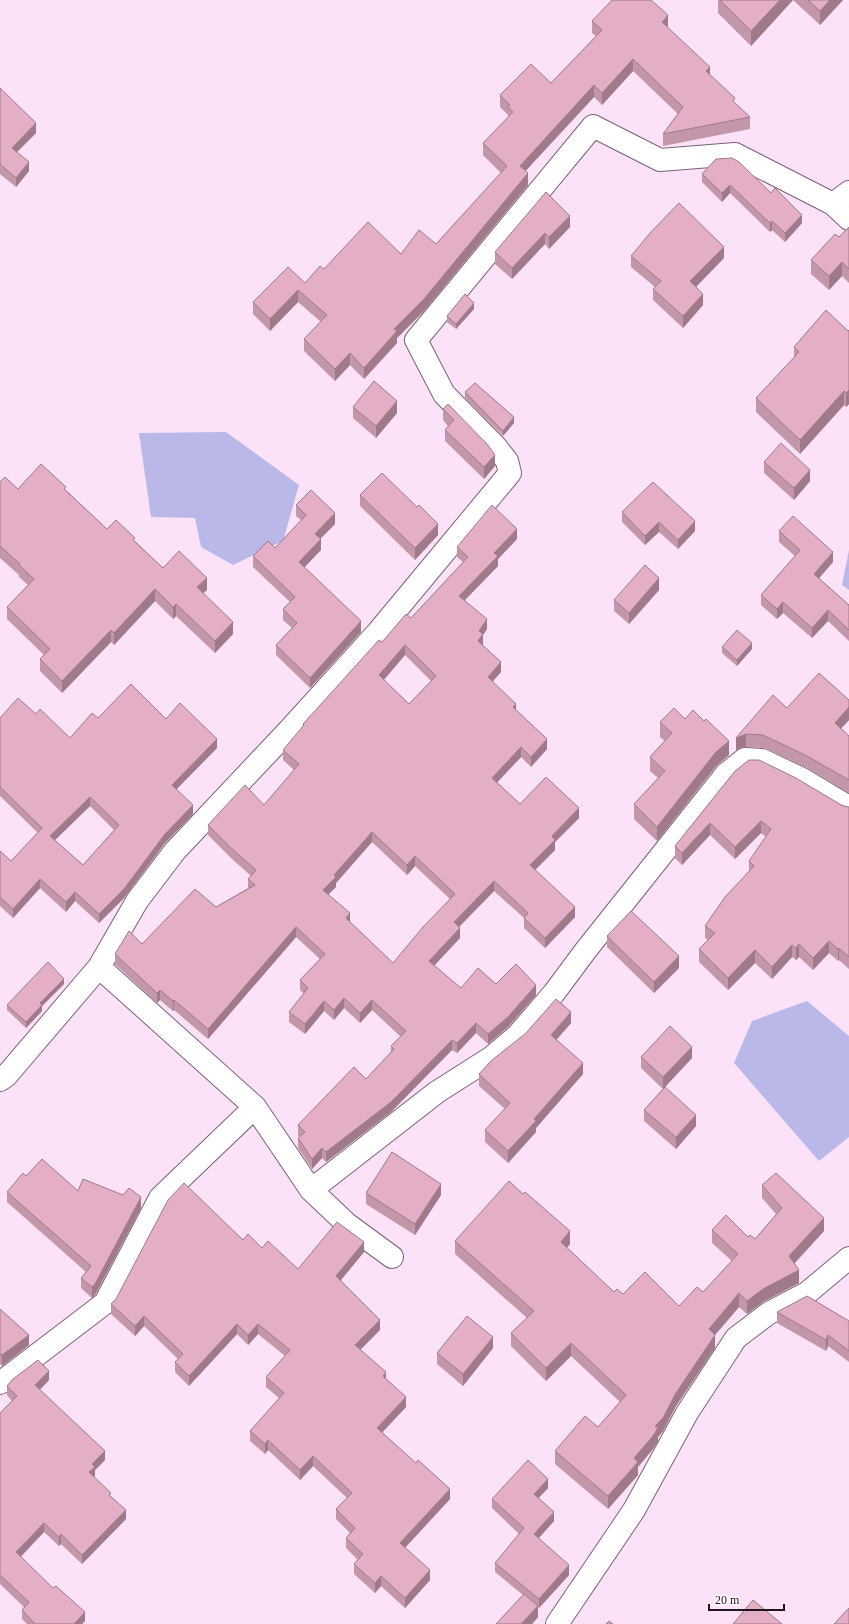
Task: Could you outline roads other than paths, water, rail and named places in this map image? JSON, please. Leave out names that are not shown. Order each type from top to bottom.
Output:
[{"type":"street","points":[[0,1080],[6,1076],[99,967],[137,901],[175,851],[290,729],[378,632],[510,473],[507,461],[496,447],[444,394],[416,340],[593,126],[660,160],[735,154],[841,198],[849,220]]},
{"type":"street","points":[[310,1190],[437,1092],[492,1057],[517,1036],[554,994],[586,950],[726,774],[735,766],[745,759],[762,760],[802,780],[849,807]]},
{"type":"street","points":[[99,967],[255,1107],[310,1190],[347,1224],[392,1258]]},
{"type":"street","points":[[0,1383],[105,1303],[160,1198],[255,1107]]},
{"type":"street","points":[[557,1624],[634,1510],[687,1413],[736,1338],[769,1313],[807,1293],[849,1258]]},
{"type":"water","points":[[226,432],[299,485],[283,541],[233,565],[201,547],[195,518],[151,517],[139,433]]},
{"type":"water","points":[[849,550],[849,590],[842,585]]},
{"type":"water","points":[[807,1001],[849,1036],[849,1137],[819,1161],[734,1063],[752,1021]]}]
